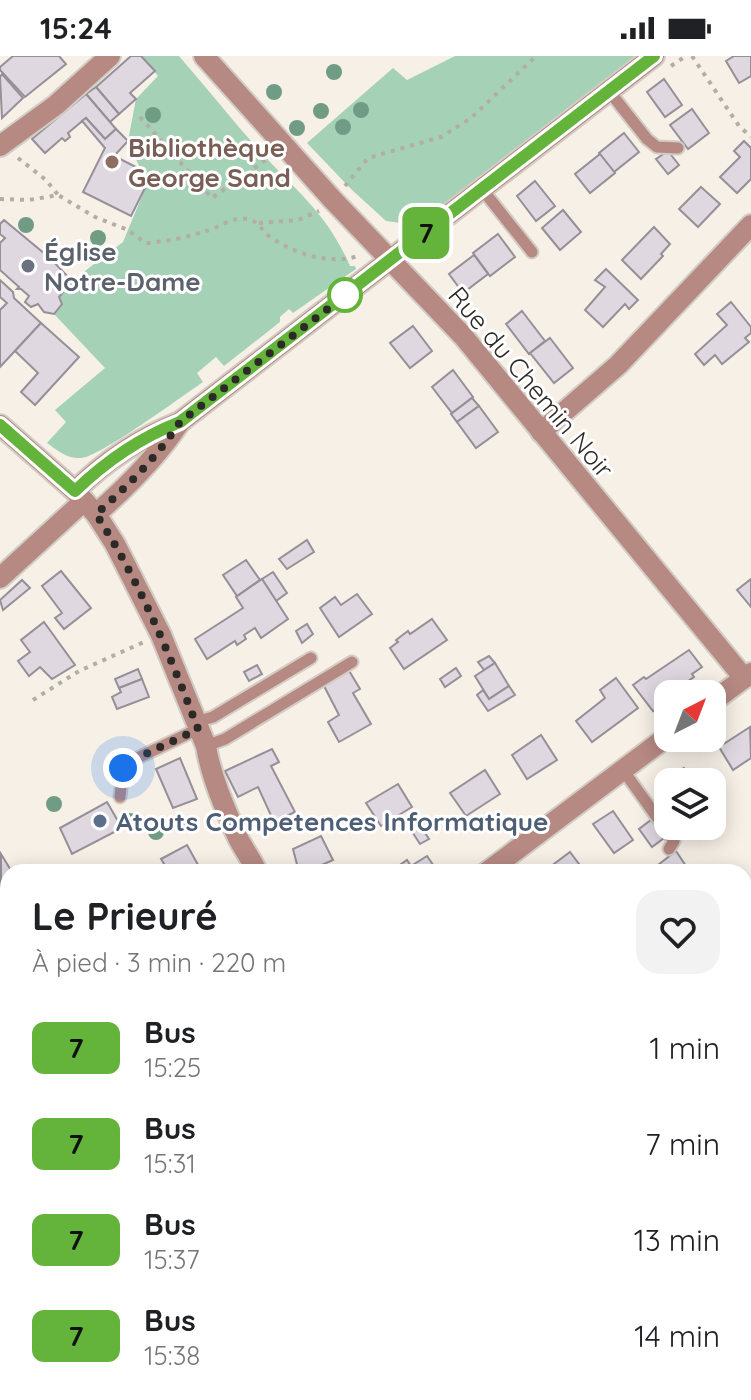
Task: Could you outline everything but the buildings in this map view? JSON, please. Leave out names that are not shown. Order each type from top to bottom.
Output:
[{"type":"street","points":[[7,150],[110,56]]},
{"type":"street","name":"Rue du Chemin Noir","points":[[204,56],[283,145],[463,336],[747,676]]},
{"type":"street","points":[[0,578],[85,502],[100,467],[147,435],[180,422],[654,56]]},
{"type":"street","points":[[541,432],[618,365],[751,225]]},
{"type":"street","points":[[85,502],[121,493],[162,450],[180,422]]},
{"type":"street","points":[[0,425],[85,502],[115,544],[161,635],[200,732],[209,765],[240,841],[254,864]]},
{"type":"street","points":[[726,692],[747,676]]},
{"type":"street","points":[[498,864],[654,747]]},
{"type":"lane","points":[[609,91],[647,139],[657,147],[678,148]]},
{"type":"lane","points":[[482,189],[532,252]]},
{"type":"lane","points":[[120,797],[123,768],[127,763],[200,732],[213,717],[311,658]]},
{"type":"lane","points":[[200,732],[225,739],[352,662]]},
{"type":"lane","points":[[623,770],[674,841],[669,849]]},
{"type":"path","points":[[344,188],[368,158],[441,137],[471,118],[536,56]]},
{"type":"path","points":[[692,56],[739,126],[751,137]]},
{"type":"path","points":[[140,117],[212,198],[283,145]]},
{"type":"path","points":[[7,150],[46,180],[58,195],[95,217],[128,230],[145,243],[210,230],[239,218],[259,223],[298,220],[323,207]]},
{"type":"path","points":[[0,199],[29,200],[58,195]]},
{"type":"path","points":[[259,223],[268,235],[284,245],[323,260],[360,256]]},
{"type":"path","points":[[33,700],[79,671],[161,635]]},
{"type":"green space","points":[[141,56],[179,56],[249,139],[321,217],[350,266],[356,269],[293,313],[289,309],[280,317],[280,322],[224,366],[216,357],[197,373],[203,382],[141,425],[90,455],[71,457],[47,443],[66,422],[55,410],[105,368],[54,314],[62,304],[59,297],[72,281],[123,242],[147,184],[128,141],[136,99],[158,76]]},
{"type":"green space","points":[[455,56],[637,56],[415,229],[410,224],[386,221],[307,143],[393,68],[407,80]]},
{"type":"bus line","name":"7","points":[[0,425],[75,491],[100,467],[147,435],[180,422],[654,56]]},
{"type":"place","name":"Bibliothèque George Sand","points":[[112,162]]},
{"type":"place","name":"Église Notre-Dame","points":[[28,266]]},
{"type":"place","name":"Atouts Competences Informatique","points":[[100,821]]},
{"type":"route","points":[[123,768],[127,763],[198,729],[161,635],[115,544],[96,514],[162,450],[180,422],[355,288],[345,295]]}]
